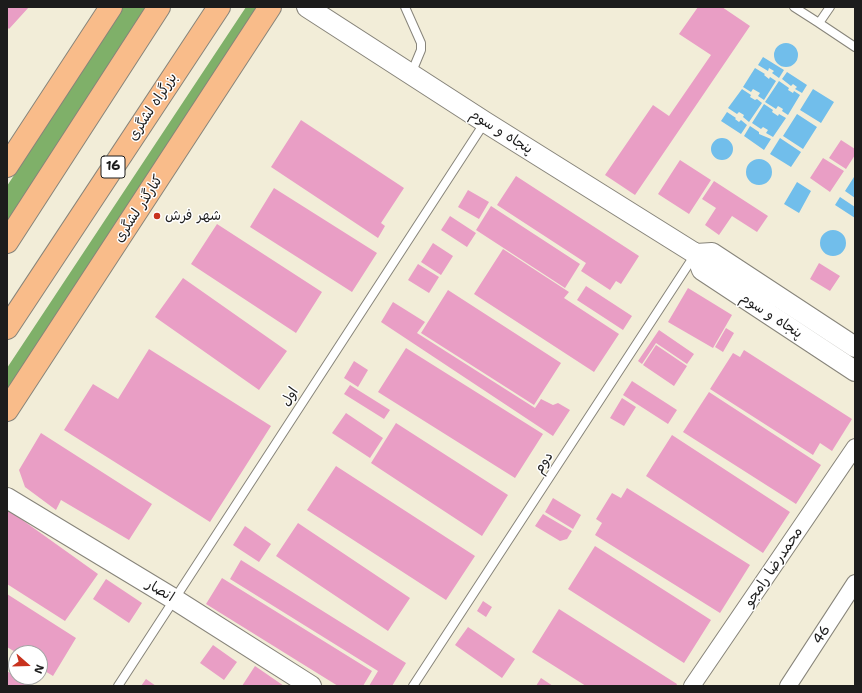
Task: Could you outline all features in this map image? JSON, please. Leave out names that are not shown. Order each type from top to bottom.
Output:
[{"type":"main road","points":[[7,166],[111,7]]},
{"type":"main road","points":[[7,242],[160,7]]},
{"type":"main road","name":"بزرگراه لشگری","points":[[7,328],[219,7]]},
{"type":"main road","name":"کنارگذر لشگری","points":[[7,410],[270,7]]},
{"type":"street","name":"پنجاه و سوم","points":[[307,7],[485,122],[696,254],[712,253],[855,347]]},
{"type":"street","name":"پنجاه و سوم","points":[[696,254],[702,270],[855,371]]},
{"type":"street","name":"محمدرضا رامجو","points":[[692,686],[855,447]]},
{"type":"street","name":"انصار","points":[[7,498],[174,599],[311,686]]},
{"type":"street","name":"46","points":[[788,686],[855,583]]},
{"type":"lane","points":[[405,7],[421,42],[421,50],[411,74]]},
{"type":"lane","points":[[794,7],[855,48]]},
{"type":"lane","points":[[819,23],[830,7]]},
{"type":"lane","name":"اول","points":[[118,686],[485,122]]},
{"type":"lane","name":"دوم","points":[[413,686],[696,254]]},
{"type":"green space","points":[[123,7],[147,7],[7,222],[7,186]]},
{"type":"green space","points":[[246,7],[260,7],[7,395],[7,368]]},
{"type":"water","points":[[786,43],[795,46],[798,55],[795,64],[786,67],[777,64],[774,55],[777,46]]},
{"type":"water","points":[[763,57],[784,70],[779,78],[772,73],[774,71],[769,68],[768,71],[758,65]]},
{"type":"water","points":[[755,68],[765,74],[764,75],[769,79],[770,77],[776,81],[764,100],[758,96],[760,93],[753,89],[751,92],[743,87]]},
{"type":"water","points":[[787,72],[807,85],[802,93],[795,89],[797,87],[793,84],[791,86],[782,79]]},
{"type":"water","points":[[779,81],[789,88],[788,90],[793,93],[794,91],[800,95],[788,115],[778,106],[776,109],[765,102]]},
{"type":"water","points":[[742,89],[751,95],[750,97],[755,100],[757,99],[762,103],[749,122],[743,117],[744,115],[739,112],[737,114],[728,108]]},
{"type":"water","points":[[813,89],[834,102],[821,123],[800,110]]},
{"type":"water","points":[[764,104],[773,110],[772,112],[778,116],[779,114],[786,118],[773,137],[766,133],[768,130],[763,127],[761,129],[752,123]]},
{"type":"water","points":[[727,112],[739,122],[741,120],[747,125],[741,134],[721,121]]},
{"type":"water","points":[[797,114],[817,127],[803,149],[783,136]]},
{"type":"water","points":[[750,126],[759,132],[759,134],[771,139],[764,150],[744,136]]},
{"type":"water","points":[[718,138],[726,138],[733,145],[733,153],[726,160],[718,160],[711,153],[711,145]]},
{"type":"water","points":[[780,138],[801,152],[791,167],[770,154]]},
{"type":"water","points":[[759,159],[768,163],[772,172],[768,181],[759,185],[750,181],[746,172],[750,163]]},
{"type":"water","points":[[855,177],[855,198],[845,191]]},
{"type":"water","points":[[797,182],[811,191],[799,213],[784,204]]},
{"type":"water","points":[[840,197],[855,207],[855,218],[835,205]]},
{"type":"water","points":[[833,230],[842,234],[846,243],[842,252],[833,256],[824,252],[820,243],[824,234]]},
{"type":"building","points":[[7,7],[29,7],[9,29],[7,27]]},
{"type":"building","points":[[698,7],[722,7],[750,26],[635,195],[605,175],[653,105],[669,116],[711,55],[679,34]]},
{"type":"building","points":[[301,120],[404,188],[381,223],[385,226],[378,238],[271,167]]},
{"type":"building","points":[[841,140],[855,149],[855,155],[846,169],[829,158]]},
{"type":"building","points":[[823,158],[844,171],[830,192],[810,178]]},
{"type":"building","points":[[680,160],[711,180],[689,214],[658,194]]},
{"type":"building","points":[[516,176],[639,256],[621,284],[616,281],[610,290],[581,271],[586,263],[497,205]]},
{"type":"building","points":[[714,181],[768,216],[757,232],[732,216],[719,235],[705,225],[716,208],[702,199]]},
{"type":"building","points":[[274,188],[377,253],[352,292],[250,227]]},
{"type":"building","points":[[468,190],[489,202],[479,219],[458,207]]},
{"type":"building","points":[[491,206],[580,264],[565,288],[476,230]]},
{"type":"building","points":[[450,216],[476,233],[467,247],[441,230]]},
{"type":"building","points":[[217,224],[322,292],[296,333],[191,264]]},
{"type":"building","points":[[433,243],[453,256],[441,275],[421,262]]},
{"type":"building","points":[[503,249],[569,292],[564,298],[619,334],[594,372],[474,294]]},
{"type":"building","points":[[819,263],[840,276],[830,291],[810,279]]},
{"type":"building","points":[[418,264],[439,277],[429,293],[408,280]]},
{"type":"building","points":[[183,278],[287,351],[259,390],[155,317]]},
{"type":"building","points":[[586,286],[632,316],[623,330],[577,300]]},
{"type":"building","points":[[688,288],[732,315],[713,348],[668,322]]},
{"type":"building","points":[[448,290],[561,363],[534,405],[421,333]]},
{"type":"building","points":[[393,302],[425,322],[417,333],[535,408],[541,399],[553,405],[558,403],[570,410],[553,436],[381,322]]},
{"type":"building","points":[[726,328],[734,333],[723,352],[715,347]]},
{"type":"building","points":[[659,330],[694,354],[687,364],[656,343],[642,364],[638,361]]},
{"type":"building","points":[[656,345],[687,366],[674,386],[643,365]]},
{"type":"building","points":[[406,348],[543,434],[515,478],[378,392]]},
{"type":"building","points":[[149,349],[271,426],[210,522],[64,430],[93,384],[118,399]]},
{"type":"building","points":[[744,350],[852,419],[832,451],[820,443],[813,455],[710,389],[733,353],[740,357]]},
{"type":"building","points":[[354,361],[368,370],[358,387],[344,378]]},
{"type":"building","points":[[632,381],[677,410],[668,424],[623,395]]},
{"type":"building","points":[[350,385],[390,410],[384,419],[344,394]]},
{"type":"building","points":[[709,392],[821,465],[796,504],[683,432]]},
{"type":"building","points":[[622,398],[636,407],[624,426],[610,418]]},
{"type":"building","points":[[346,413],[383,438],[370,458],[332,433]]},
{"type":"building","points":[[396,423],[508,495],[482,536],[371,463]]},
{"type":"building","points":[[41,433],[152,504],[129,540],[61,500],[56,510],[25,487],[19,470]]},
{"type":"building","points":[[672,435],[790,512],[763,553],[646,476]]},
{"type":"building","points":[[336,466],[475,556],[446,600],[307,510]]},
{"type":"building","points":[[627,488],[750,565],[720,613],[595,535],[602,523],[596,519],[612,493],[621,498]]},
{"type":"building","points":[[553,498],[581,515],[573,529],[545,512]]},
{"type":"building","points":[[7,509],[98,574],[65,621],[7,584]]},
{"type":"building","points":[[543,514],[572,531],[567,539],[560,541],[535,526]]},
{"type":"building","points":[[298,523],[410,598],[388,631],[276,556]]},
{"type":"building","points":[[245,526],[271,544],[259,562],[233,545]]},
{"type":"building","points":[[595,546],[711,620],[684,663],[568,589]]},
{"type":"building","points":[[241,560],[406,663],[392,686],[369,686],[378,671],[230,579]]},
{"type":"building","points":[[222,578],[372,671],[363,686],[338,686],[206,604]]},
{"type":"building","points":[[106,579],[142,603],[129,623],[93,599]]},
{"type":"building","points":[[7,594],[76,638],[53,676],[48,673],[48,645],[8,645],[7,647]]},
{"type":"building","points":[[483,601],[492,607],[486,617],[477,611]]},
{"type":"building","points":[[559,609],[677,684],[676,686],[586,686],[532,652]]},
{"type":"building","points":[[468,627],[515,659],[502,678],[455,645]]},
{"type":"building","points":[[213,645],[237,662],[224,680],[200,663]]},
{"type":"building","points":[[255,666],[284,686],[242,686]]},
{"type":"building","points":[[7,671],[8,685],[31,686],[7,686]]},
{"type":"building","points":[[541,678],[553,686],[536,686]]},
{"type":"building","points":[[146,679],[156,686],[141,686]]},
{"type":"place","name":"شهر فرش","points":[[157,216]]}]
